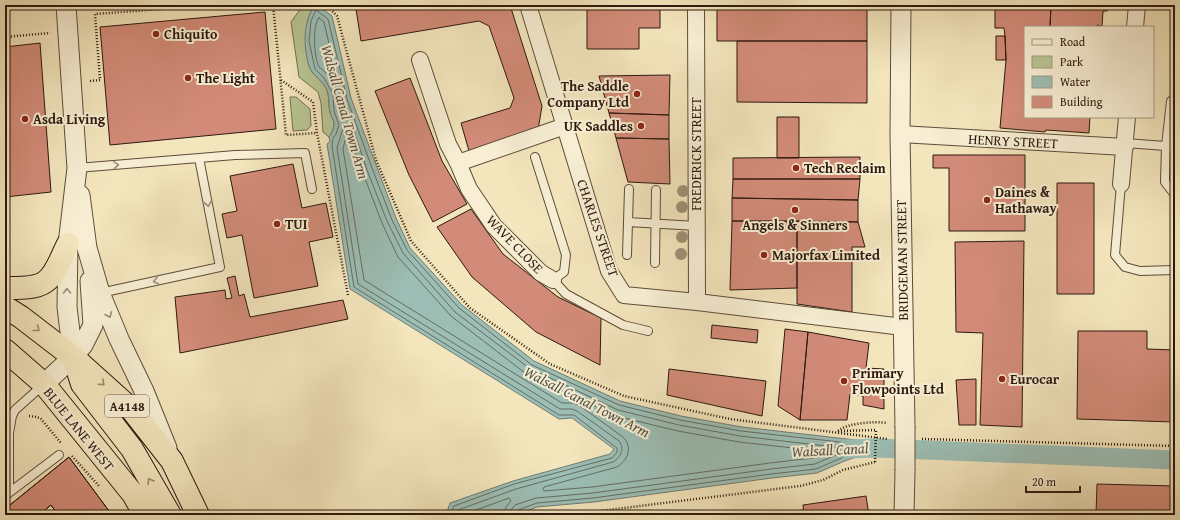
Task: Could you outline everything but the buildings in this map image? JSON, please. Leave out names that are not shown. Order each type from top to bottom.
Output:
[{"type":"highway","points":[[5,288],[27,288],[45,282],[77,246]]},
{"type":"highway","name":"A4148","points":[[5,307],[21,317],[73,357],[132,410],[172,461],[198,515]]},
{"type":"highway","name":"BLUE LANE WEST","points":[[5,350],[44,384],[133,494],[145,515]]},
{"type":"highway","points":[[73,357],[82,384],[132,449],[170,515]]},
{"type":"street","points":[[44,384],[73,357],[67,307],[77,246],[77,168],[66,5]]},
{"type":"street","name":"CHARLES STREET","points":[[528,5],[609,271],[624,295],[697,302],[903,327]]},
{"type":"street","name":"FREDERICK STREET","points":[[696,5],[697,302]]},
{"type":"street","name":"BRIDGEMAN STREET","points":[[901,5],[900,134],[905,471],[904,515]]},
{"type":"street","points":[[1135,26],[1137,5]]},
{"type":"street","name":"WAVE CLOSE","points":[[420,60],[448,144],[469,189],[494,226],[541,273],[553,280]]},
{"type":"street","points":[[1121,184],[1127,118]]},
{"type":"street","points":[[458,163],[565,126]]},
{"type":"street","name":"HENRY STREET","points":[[900,134],[1125,145]]},
{"type":"street","points":[[77,246],[144,391],[172,461]]},
{"type":"lane","points":[[1175,99],[1171,101],[1164,182],[1175,195]]},
{"type":"lane","points":[[1125,145],[1166,146]]},
{"type":"lane","points":[[77,168],[199,158],[305,154],[312,189]]},
{"type":"lane","points":[[534,157],[566,255],[564,272],[553,280],[566,294],[622,325],[648,331]]},
{"type":"lane","points":[[100,293],[220,267],[199,158]]},
{"type":"lane","points":[[1121,184],[1115,255],[1125,267],[1140,271],[1175,270]]},
{"type":"lane","points":[[627,255],[629,189]]},
{"type":"lane","points":[[655,263],[656,190]]},
{"type":"lane","points":[[628,222],[697,226]]},
{"type":"lane","points":[[5,495],[9,485],[9,433],[12,416],[15,410],[44,384]]},
{"type":"lane","points":[[5,495],[59,455]]},
{"type":"path","points":[[71,82],[100,80],[95,14],[216,5]]},
{"type":"path","points":[[274,5],[286,135],[317,133]]},
{"type":"path","points":[[5,37],[41,34]]},
{"type":"path","points":[[889,439],[834,432],[848,426],[880,422],[904,426]]},
{"type":"path","points":[[46,424],[62,444]]},
{"type":"path","points":[[568,515],[800,486],[823,480],[843,470],[875,462],[876,430],[838,431]]},
{"type":"path","points":[[919,439],[1175,446]]},
{"type":"path","points":[[71,454],[99,486]]},
{"type":"green space","points":[[306,5],[312,5],[306,30],[308,62],[312,72],[324,85],[327,91],[330,112],[334,124],[333,131],[329,137],[323,132],[321,103],[318,92],[299,77],[291,22],[299,11]]},
{"type":"green space","points":[[290,97],[296,97],[310,109],[311,126],[307,130],[293,131]]},
{"type":"water","name":"Walsall Canal Town Arm","points":[[312,5],[320,5],[320,7],[332,16],[351,98],[396,218],[410,248],[462,305],[534,361],[620,401],[681,416],[742,427],[873,442],[873,452],[847,460],[817,473],[594,502],[537,507],[516,515],[446,515],[450,503],[513,481],[610,454],[614,449],[572,418],[559,419],[350,289],[327,144],[330,142],[329,137],[334,126],[334,122],[330,112],[326,88],[310,69],[306,49],[305,31]]},
{"type":"waterway","name":"Walsall Canal","points":[[847,449],[877,448],[1175,460]]},
{"type":"place","name":"Chiquito","points":[[156,34]]},
{"type":"place","name":"The Light","points":[[188,78]]},
{"type":"place","name":"The Saddle Company Ltd","points":[[637,94]]},
{"type":"place","name":"Asda Living","points":[[25,119]]},
{"type":"place","name":"UK Saddles","points":[[641,126]]},
{"type":"place","name":"Tech Reclaim","points":[[796,168]]},
{"type":"place","name":"Daines & Hathaway","points":[[987,200]]},
{"type":"place","name":"Angels & Sinners","points":[[795,210]]},
{"type":"place","name":"TUI","points":[[277,224]]},
{"type":"place","name":"Majorfax Limited","points":[[764,255]]},
{"type":"place","name":"Eurocar","points":[[1002,379]]},
{"type":"place","name":"Primary Flowpoints Ltd","points":[[844,381]]}]
